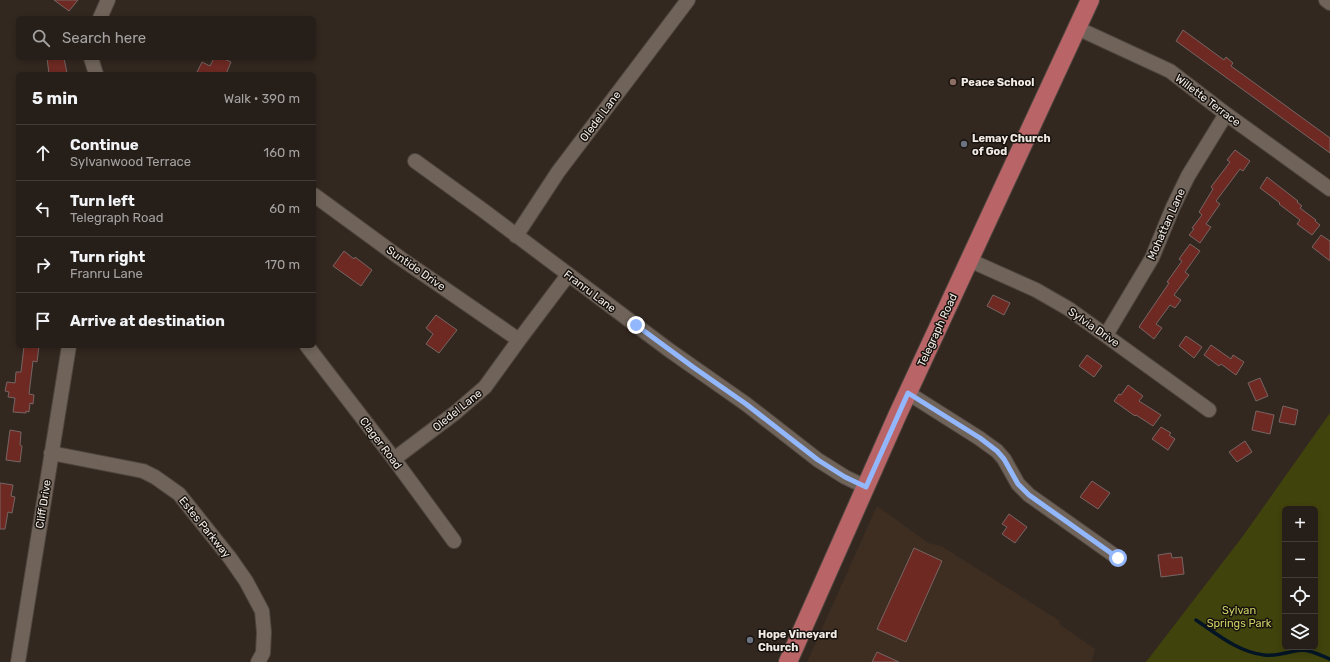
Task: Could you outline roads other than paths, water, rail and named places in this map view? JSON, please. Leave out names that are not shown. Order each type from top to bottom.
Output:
[{"type":"main road","name":"Telegraph Road","points":[[788,662],[908,393],[1090,0]]},
{"type":"street","points":[[101,16],[108,0]]},
{"type":"street","name":"Oledel Lane","points":[[516,236],[558,172],[688,0]]},
{"type":"street","points":[[1326,0],[1330,3]]},
{"type":"street","name":"Willette Terrace","points":[[1077,28],[1170,71],[1226,114],[1330,189]]},
{"type":"street","points":[[92,60],[95,72]]},
{"type":"street","name":"Mohattan Lane","points":[[1106,336],[1152,258],[1173,207],[1188,176],[1226,114]]},
{"type":"street","name":"Franru Lane","points":[[415,161],[669,350],[746,404],[818,460],[845,477],[866,487]]},
{"type":"street","name":"Suntide Drive","points":[[316,196],[400,258],[519,340]]},
{"type":"street","name":"Sylvia Drive","points":[[969,260],[1036,290],[1068,309],[1209,410]]},
{"type":"street","name":"Oledel Lane","points":[[394,459],[455,413],[486,387],[568,275]]},
{"type":"street","name":"Cliff Drive","points":[[18,662],[69,348]]},
{"type":"street","name":"Clager Road","points":[[308,348],[394,459],[454,541]]},
{"type":"street","points":[[908,393],[963,427],[997,451],[1004,459],[1018,484],[1029,495],[1118,558]]},
{"type":"street","name":"Estes Parkway","points":[[51,453],[143,471],[155,477],[179,494],[230,558],[246,581],[262,611],[264,632],[263,653],[258,662]]},
{"type":"waterway","points":[[1196,620],[1228,642],[1254,653],[1274,655],[1304,650],[1314,652],[1330,659]]},
{"type":"place","name":"Peace School","points":[[953,82]]},
{"type":"place","name":"Lemay Church of God","points":[[964,144]]},
{"type":"place","name":"Hope Vineyard Church","points":[[750,640]]},
{"type":"park label","name":"Sylvan Springs Park","points":[[1239,616]]}]
